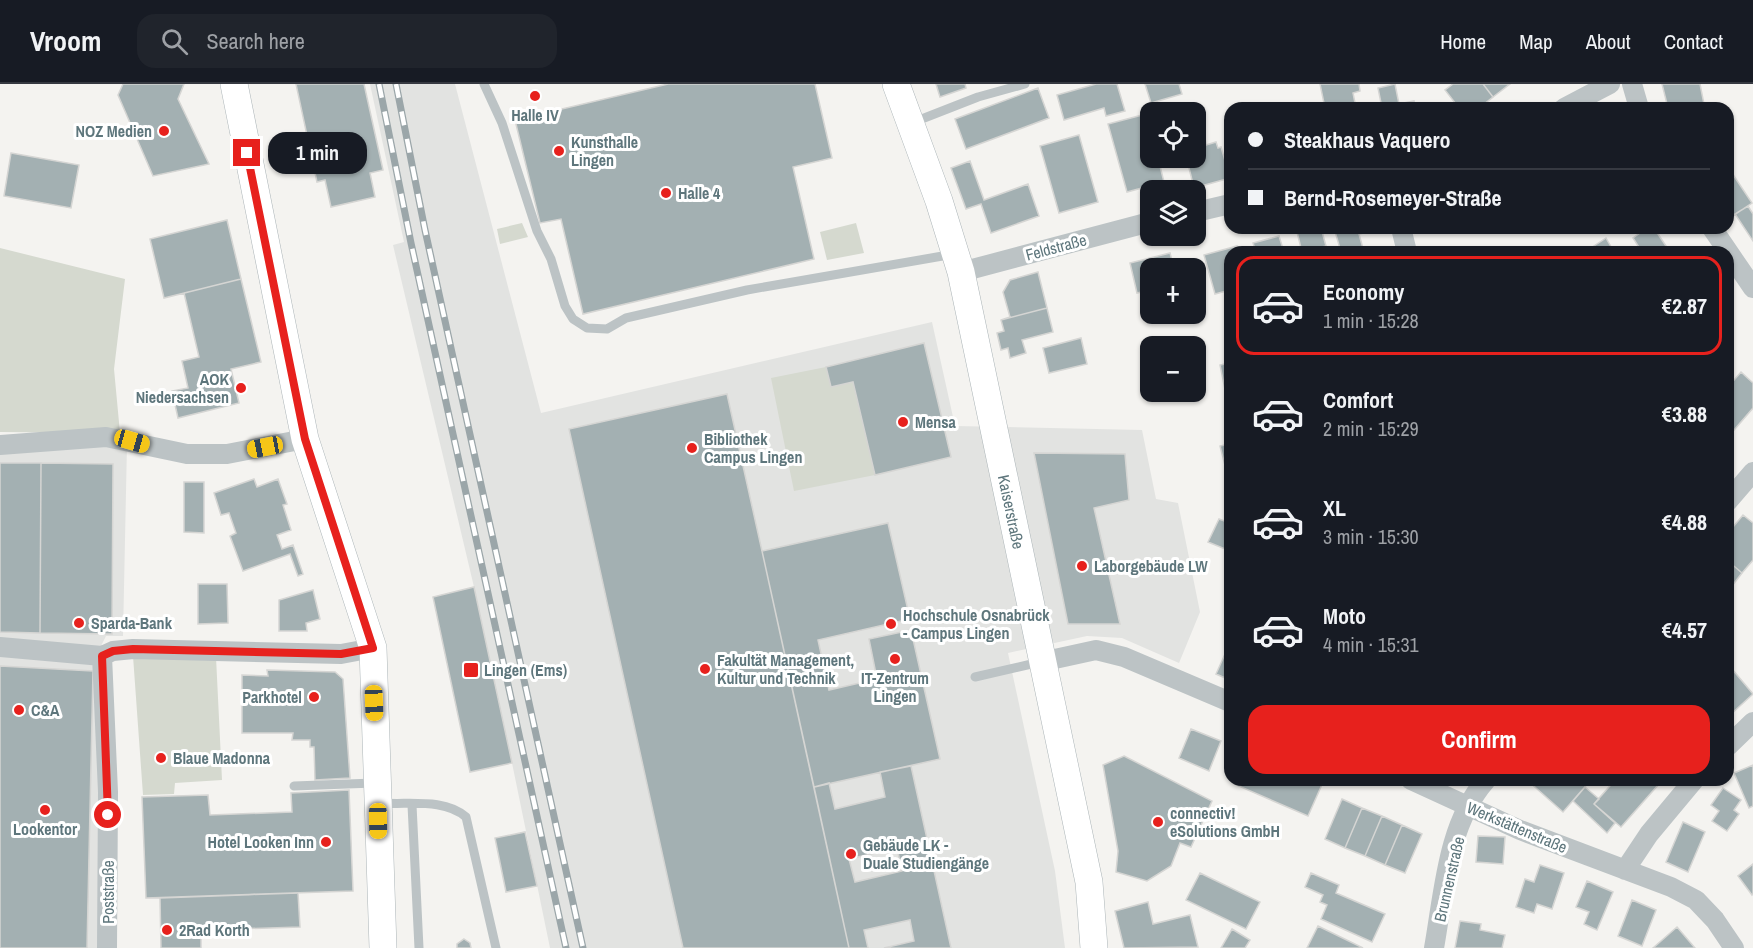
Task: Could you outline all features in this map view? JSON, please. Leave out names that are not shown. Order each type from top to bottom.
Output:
[{"type":"main road","points":[[234,84],[305,439],[373,648],[382,948]]},
{"type":"main road","name":"Kaiserstraße","points":[[896,84],[958,263],[1089,882],[1094,948]]},
{"type":"street","points":[[1632,84],[1637,102]]},
{"type":"street","points":[[1574,102],[1603,85]]},
{"type":"street","points":[[1206,210],[1224,205]]},
{"type":"street","name":"Feldstraße","points":[[958,263],[1140,224]]},
{"type":"street","points":[[1734,260],[1753,288]]},
{"type":"street","points":[[0,445],[105,437],[187,454],[227,454],[305,439]]},
{"type":"street","points":[[1734,494],[1753,472]]},
{"type":"street","points":[[0,647],[102,656],[113,651],[133,649],[341,654],[373,648]]},
{"type":"street","points":[[1041,662],[1096,650],[1124,657],[1224,699]]},
{"type":"street","name":"Poststraße","points":[[102,656],[108,792],[107,948]]},
{"type":"street","points":[[1734,740],[1753,723]]},
{"type":"street","name":"Werkstättenstraße","points":[[1424,786],[1520,830],[1671,887],[1696,900],[1715,920],[1734,948]]},
{"type":"street","name":"Brunnenstraße","points":[[1434,948],[1452,851],[1468,807],[1482,786]]},
{"type":"street","points":[[1625,870],[1649,834],[1689,786]]},
{"type":"lane","points":[[484,84],[502,123],[537,231],[550,259],[565,306],[578,324],[587,328],[607,329],[626,318],[747,290],[958,263]]},
{"type":"lane","points":[[911,123],[978,98],[1025,84]]},
{"type":"lane","points":[[975,677],[1041,662]]},
{"type":"lane","points":[[294,786],[377,793],[412,805],[443,804],[457,809],[466,817],[496,948]]},
{"type":"lane","points":[[412,805],[419,948]]},
{"type":"shaded area","name":"Hochschule Osnabrück - Campus Lingen","points":[[370,84],[455,84],[541,413],[932,322],[955,426],[1142,430],[1156,499],[1178,503],[1200,612],[1179,663],[1122,638],[1087,636],[1008,653],[1055,871],[1065,948],[550,948],[512,763],[470,772],[433,597],[474,587],[393,245],[404,242]]},
{"type":"shaded area","points":[[522,223],[528,237],[500,244],[497,229]]},
{"type":"shaded area","points":[[856,223],[864,253],[827,260],[820,232]]},
{"type":"shaded area","points":[[0,248],[125,279],[114,369],[120,433],[0,432]]},
{"type":"shaded area","points":[[826,367],[831,387],[853,382],[875,475],[794,491],[771,378]]},
{"type":"shaded area","points":[[127,444],[123,636],[106,636],[99,650],[100,948],[87,948],[92,671],[0,666],[0,451]]},
{"type":"shaded area","points":[[133,656],[216,657],[222,780],[175,783],[174,794],[143,795]]},
{"type":"building","name":"NOZ Medien","points":[[123,84],[184,84],[178,99],[209,164],[153,176],[118,95]]},
{"type":"building","points":[[296,84],[364,84],[383,170],[370,173],[375,197],[331,207],[325,180],[317,182]]},
{"type":"building","name":"Halle 4","points":[[668,84],[815,84],[832,158],[793,167],[814,259],[583,314],[561,219],[540,223],[515,120]]},
{"type":"building","points":[[936,84],[965,84],[966,88],[940,97]]},
{"type":"building","points":[[1096,84],[1117,84],[1125,111],[1106,116],[1104,108],[1064,120],[1057,95]]},
{"type":"building","points":[[1145,84],[1179,84],[1182,94],[1151,102]]},
{"type":"building","points":[[1320,84],[1359,84],[1360,91],[1353,93],[1355,102],[1324,102]]},
{"type":"building","points":[[1395,84],[1399,102],[1381,102],[1378,88]]},
{"type":"building","points":[[1453,84],[1483,84],[1493,97],[1487,102],[1454,102],[1445,90]]},
{"type":"building","points":[[1483,84],[1510,84],[1493,97]]},
{"type":"building","points":[[1662,84],[1700,84],[1704,102],[1666,102]]},
{"type":"building","points":[[1038,88],[1049,118],[966,149],[955,119]]},
{"type":"building","points":[[1140,116],[1140,168],[1160,168],[1164,180],[1140,180],[1140,188],[1127,192],[1108,124]]},
{"type":"building","points":[[1079,135],[1098,202],[1059,213],[1040,146]]},
{"type":"building","points":[[1216,142],[1218,148],[1221,147],[1224,157],[1224,180],[1206,185],[1206,180],[1192,180],[1189,168],[1206,168],[1206,145]]},
{"type":"building","points":[[11,153],[79,165],[71,208],[4,196]]},
{"type":"building","points":[[970,161],[984,200],[1028,184],[1039,216],[991,233],[981,204],[966,209],[951,168]]},
{"type":"building","points":[[1734,176],[1752,203],[1734,215]]},
{"type":"building","points":[[1748,206],[1753,214],[1753,241],[1735,214]]},
{"type":"building","points":[[227,220],[241,279],[164,298],[150,239]]},
{"type":"building","points":[[1298,234],[1323,234],[1326,246],[1300,246]]},
{"type":"building","points":[[1336,234],[1359,234],[1362,246],[1339,246]]},
{"type":"building","points":[[1639,234],[1658,234],[1666,246],[1638,246],[1633,238]]},
{"type":"building","points":[[1279,236],[1282,246],[1254,246],[1253,243]]},
{"type":"building","points":[[1606,238],[1611,246],[1594,246]]},
{"type":"building","points":[[1224,250],[1224,292],[1215,294],[1204,255]]},
{"type":"building","points":[[1170,253],[1171,258],[1150,258]]},
{"type":"building","points":[[1140,260],[1140,292],[1137,293],[1130,263]]},
{"type":"building","points":[[1038,272],[1047,308],[1001,320],[1010,317],[1003,292],[1010,280]]},
{"type":"building","points":[[241,279],[261,362],[231,369],[239,403],[178,418],[172,391],[188,388],[182,361],[199,357],[184,293]]},
{"type":"building","points":[[1047,308],[1053,332],[1022,340],[1026,353],[1010,358],[1008,348],[1001,350],[997,333],[1004,331],[1001,320]]},
{"type":"building","points":[[1081,338],[1087,364],[1049,373],[1043,348]]},
{"type":"building","name":"Mensa","points":[[924,343],[951,457],[875,475],[853,382],[831,387],[826,367]]},
{"type":"building","points":[[1224,364],[1224,384],[1220,365]]},
{"type":"building","points":[[1741,372],[1753,383],[1753,408],[1734,430],[1734,380]]},
{"type":"building","name":"Fakultät Management, Kultur und Technik","points":[[727,394],[849,948],[683,948],[569,429]]},
{"type":"building","points":[[1224,445],[1224,461],[1220,446]]},
{"type":"building","name":"Laborgebäude LW","points":[[1034,453],[1125,454],[1129,500],[1094,508],[1120,624],[1068,624]]},
{"type":"building","points":[[0,463],[41,463],[40,633],[0,632]]},
{"type":"building","points":[[41,463],[113,464],[112,634],[40,633]]},
{"type":"building","points":[[254,479],[257,487],[278,479],[287,504],[283,505],[291,530],[277,535],[282,549],[293,545],[303,574],[298,576],[290,554],[243,571],[230,536],[236,533],[229,513],[221,515],[214,493]]},
{"type":"building","points":[[184,482],[204,482],[204,533],[184,532]]},
{"type":"building","points":[[1743,515],[1753,523],[1753,560],[1742,573],[1734,566],[1734,526]]},
{"type":"building","points":[[1219,519],[1224,521],[1224,549],[1208,542]]},
{"type":"building","name":"IT-Zentrum Lingen","points":[[888,523],[910,619],[818,640],[829,690],[877,679],[869,639],[911,630],[940,759],[814,787],[762,551]]},
{"type":"building","points":[[1734,566],[1742,573],[1734,583]]},
{"type":"building","points":[[198,584],[227,584],[228,623],[198,624]]},
{"type":"building","points":[[474,587],[512,763],[470,772],[433,597]]},
{"type":"building","points":[[313,590],[320,619],[306,623],[307,631],[279,631],[279,600]]},
{"type":"building","points":[[1224,656],[1224,677],[1216,674]]},
{"type":"building","name":"Lookentor","points":[[0,666],[93,671],[87,948],[0,948]]},
{"type":"building","points":[[267,670],[335,672],[343,679],[350,778],[315,780],[314,747],[310,747],[310,740],[292,740],[293,733],[242,733],[242,675],[268,676]]},
{"type":"building","points":[[1734,671],[1753,694],[1734,711]]},
{"type":"building","points":[[1191,729],[1221,741],[1209,771],[1179,758]]},
{"type":"building","name":"connectiv! eSolutions GmbH","points":[[1124,756],[1212,801],[1191,847],[1180,843],[1171,866],[1147,881],[1116,872],[1118,851],[1103,765]]},
{"type":"building","points":[[1753,765],[1753,806],[1749,808],[1734,773]]},
{"type":"building","name":"Gebäude LK - Duale Studiengänge","points":[[911,766],[951,948],[884,948],[914,941],[910,920],[864,930],[868,948],[849,948],[814,787],[829,783],[835,809],[885,797],[880,772]],"holes":[[[897,848],[902,871],[855,882],[849,859]]]},
{"type":"building","points":[[1239,786],[1321,786],[1308,816]]},
{"type":"building","points":[[1534,786],[1586,786],[1563,812]]},
{"type":"building","points":[[1610,786],[1657,786],[1621,827],[1594,804]]},
{"type":"building","points":[[1585,787],[1599,799],[1594,804],[1615,823],[1607,833],[1573,801]]},
{"type":"building","points":[[1723,788],[1741,800],[1734,810],[1739,814],[1727,831],[1712,821],[1719,811],[1711,805]]},
{"type":"building","points":[[349,790],[353,891],[146,898],[142,797],[208,795],[210,815],[292,812],[291,793]]},
{"type":"building","points":[[1342,799],[1362,808],[1345,848],[1325,839]]},
{"type":"building","points":[[1362,808],[1382,816],[1365,856],[1345,848]]},
{"type":"building","points":[[1382,816],[1402,825],[1385,865],[1365,856]]},
{"type":"building","points":[[1683,822],[1705,832],[1688,872],[1666,862]]},
{"type":"building","points":[[1402,825],[1422,834],[1405,873],[1385,865]]},
{"type":"building","points":[[525,832],[537,886],[506,892],[495,838]]},
{"type":"building","points":[[1478,836],[1505,837],[1503,864],[1476,862]]},
{"type":"building","points":[[1753,864],[1753,894],[1752,895],[1738,876]]},
{"type":"building","points":[[1540,865],[1564,873],[1552,909],[1537,904],[1534,913],[1516,907],[1525,879],[1534,882]]},
{"type":"building","points":[[1200,873],[1260,902],[1246,929],[1186,900]]},
{"type":"building","points":[[1311,873],[1339,885],[1336,893],[1385,914],[1372,942],[1321,919],[1327,905],[1320,902],[1323,895],[1305,887]]},
{"type":"building","points":[[1587,881],[1613,892],[1597,930],[1584,924],[1589,912],[1576,907]]},
{"type":"building","points":[[298,893],[300,927],[201,930],[201,948],[161,948],[160,898]]},
{"type":"building","points":[[1632,900],[1656,910],[1642,946],[1618,936]]},
{"type":"building","points":[[1148,902],[1153,924],[1190,915],[1198,947],[1124,948],[1115,911]]},
{"type":"building","points":[[1460,921],[1481,924],[1480,930],[1505,935],[1502,948],[1455,948]]},
{"type":"building","points":[[1318,926],[1363,948],[1307,948]]},
{"type":"building","points":[[1677,927],[1695,948],[1653,948]]},
{"type":"building","points":[[1232,929],[1250,940],[1245,948],[1221,948]]},
{"type":"building","points":[[464,939],[470,943],[471,948],[457,948],[457,944]]},
{"type":"railway","points":[[379,84],[411,243],[566,948]]},
{"type":"railway","points":[[396,84],[425,230],[583,948]]},
{"type":"place","name":"Halle IV","points":[[535,96]]},
{"type":"place","name":"NOZ Medien","points":[[164,131]]},
{"type":"place","name":"Kunsthalle Lingen","points":[[559,151]]},
{"type":"place","name":"Halle 4","points":[[666,193]]},
{"type":"place","name":"AOK Niedersachsen","points":[[241,388]]},
{"type":"place","name":"Mensa","points":[[903,422]]},
{"type":"place","name":"Bibliothek Campus Lingen","points":[[692,448]]},
{"type":"place","name":"Laborgebäude LW","points":[[1082,566]]},
{"type":"place","name":"Sparda-Bank","points":[[79,623]]},
{"type":"place","name":"Hochschule Osnabrück - Campus Lingen","points":[[891,624]]},
{"type":"place","name":"IT-Zentrum Lingen","points":[[895,659]]},
{"type":"place","name":"Fakultät Management, Kultur und Technik","points":[[705,669]]},
{"type":"place","name":"Lingen (Ems)","points":[[471,670]]},
{"type":"place","name":"Parkhotel","points":[[314,697]]},
{"type":"place","name":"C&A","points":[[19,710]]},
{"type":"place","name":"Blaue Madonna","points":[[161,758]]},
{"type":"place","name":"Lookentor","points":[[45,810]]},
{"type":"place","name":"connectiv! eSolutions GmbH","points":[[1158,822]]},
{"type":"place","name":"Hotel Looken Inn","points":[[326,842]]},
{"type":"place","name":"Gebäude LK - Duale Studiengänge","points":[[851,854]]},
{"type":"place","name":"2Rad Korth","points":[[167,930]]},
{"type":"route","points":[[108,815],[102,656],[113,651],[133,649],[341,654],[373,648],[305,439],[247,153]]}]
